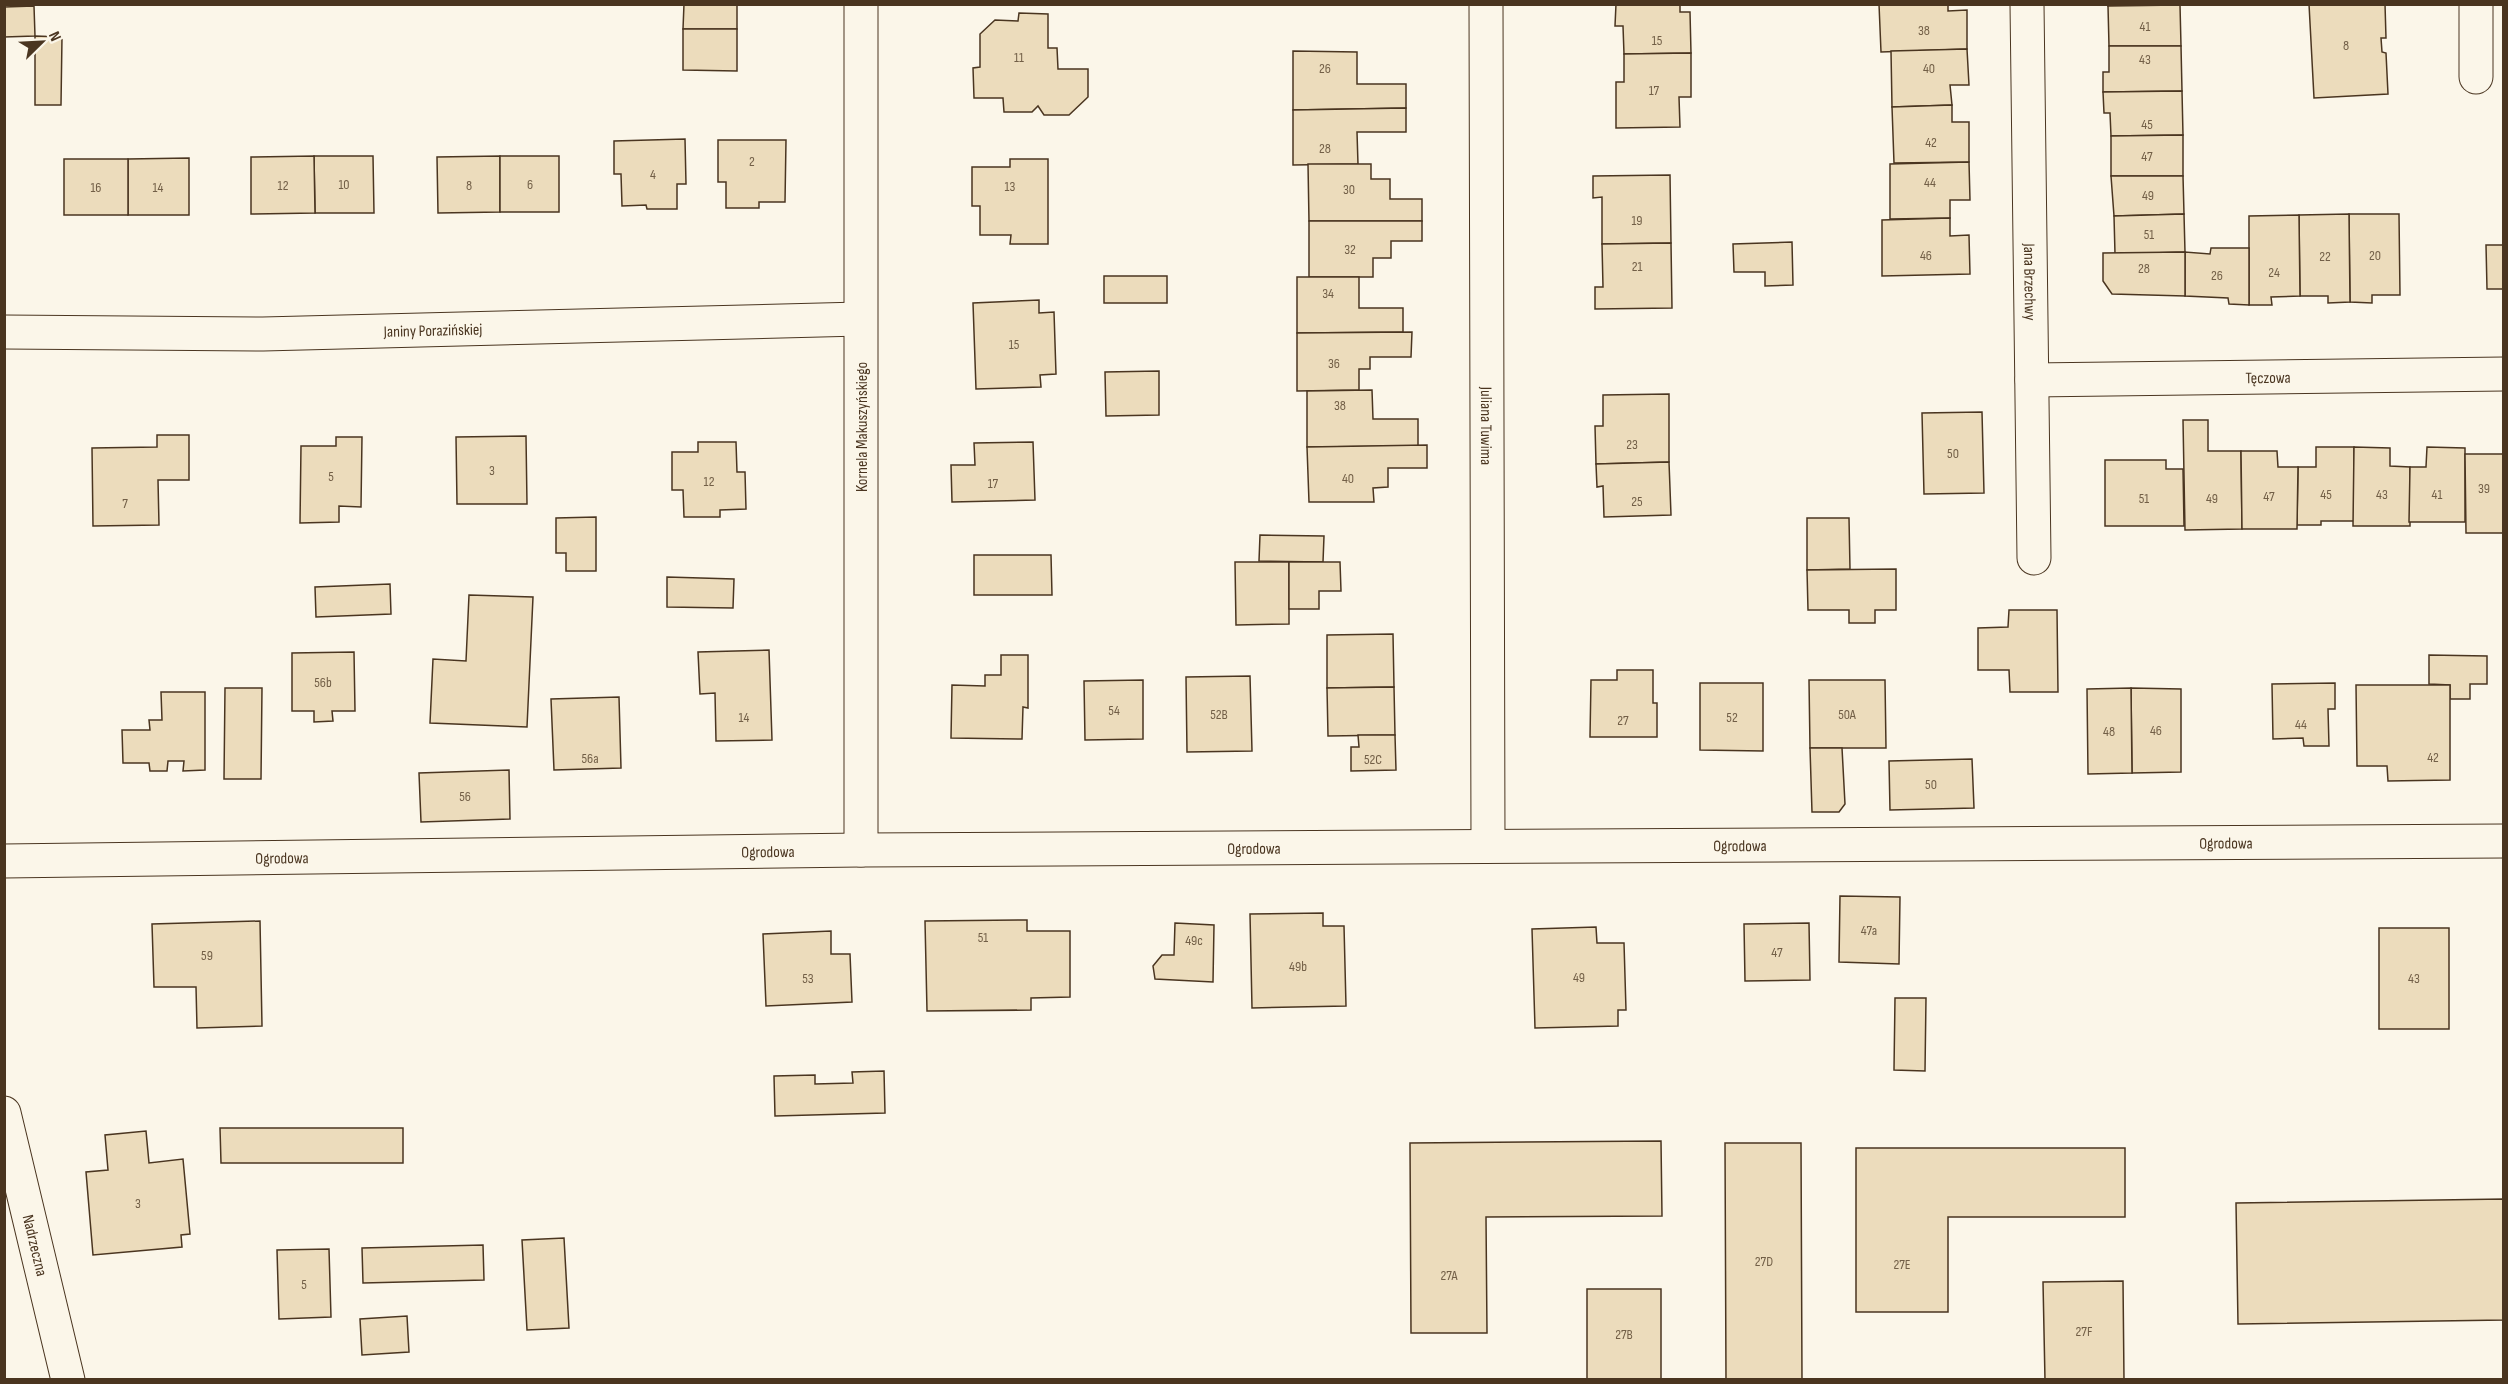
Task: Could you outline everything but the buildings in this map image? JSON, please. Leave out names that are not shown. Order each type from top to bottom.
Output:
[{"type":"street","name":"Kornela Makuszyńskiego","points":[[861,4],[861,850]]},
{"type":"street","name":"Juliana Tuwima","points":[[1486,4],[1488,846]]},
{"type":"street","name":"Jana Brzechwy","points":[[2026,4],[2034,558]]},
{"type":"street","points":[[2476,4],[2476,77]]},
{"type":"street","name":"Janiny Porazińskiej","points":[[4,332],[275,333],[860,319]]},
{"type":"street","name":"Tęczowa","points":[[2032,380],[2504,374]]},
{"type":"street","name":"Ogrodowa","points":[[4,861],[861,850],[2504,841]]},
{"type":"street","name":"Nadrzeczna","points":[[4,1113],[68,1380]]}]
